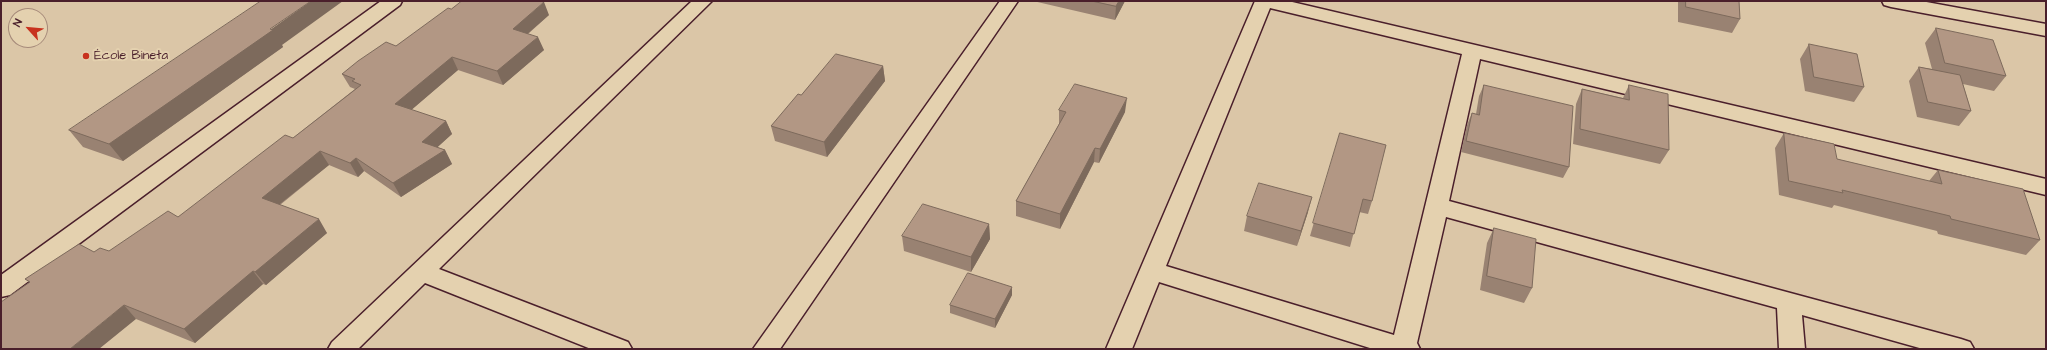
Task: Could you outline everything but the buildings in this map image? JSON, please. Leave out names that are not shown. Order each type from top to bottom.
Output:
[{"type":"street","points":[[1,288],[393,1]]},
{"type":"street","points":[[340,349],[703,1]]},
{"type":"street","points":[[766,349],[1009,1]]},
{"type":"street","points":[[1119,349],[1264,1],[2045,189]]},
{"type":"street","points":[[1891,1],[2046,30]]},
{"type":"street","points":[[1152,271],[1405,348],[1472,52]]},
{"type":"street","points":[[1437,206],[1961,349]]},
{"type":"street","points":[[421,272],[620,349]]},
{"type":"street","points":[[1789,302],[1792,349]]},
{"type":"place","name":"École Bineta","points":[[86,56]]}]
